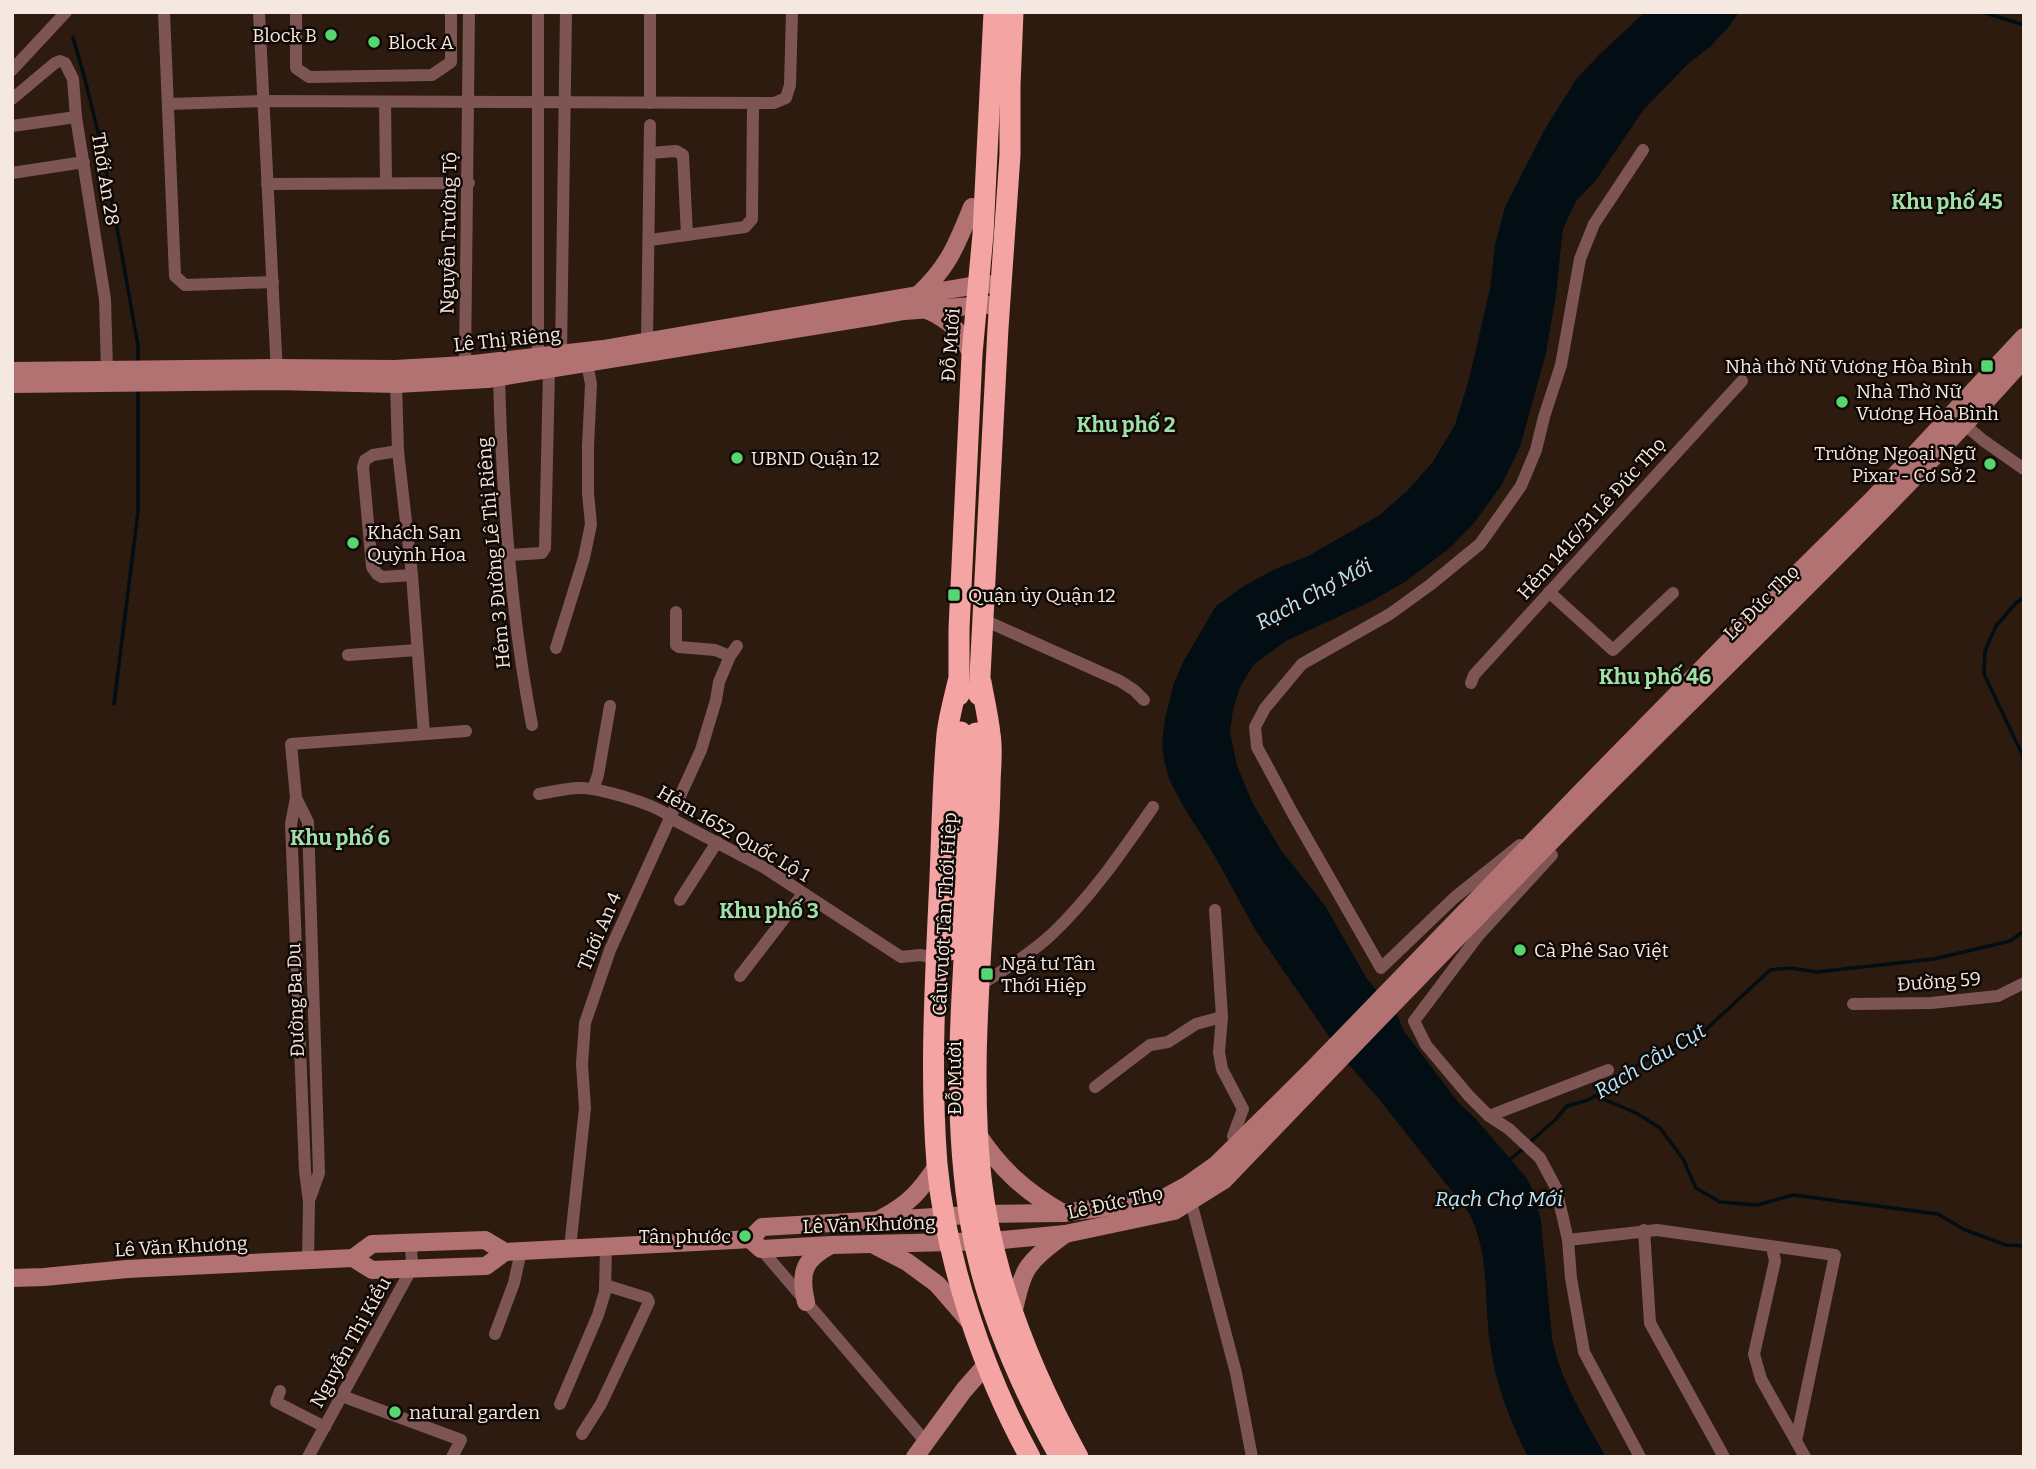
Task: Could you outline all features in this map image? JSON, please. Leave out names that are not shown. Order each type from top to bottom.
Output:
[{"type":"highway","points":[[982,12],[972,207],[983,233]]},
{"type":"highway","name":"Đỗ Mười","points":[[994,12],[983,233],[972,354],[958,682],[947,732],[937,958],[934,1107],[938,1173],[945,1216],[971,1322],[986,1364],[1030,1457]]},
{"type":"highway","name":"Đỗ Mười","points":[[968,732],[981,682],[1010,155],[1013,12]]},
{"type":"highway","name":"Đỗ Mười","points":[[1010,155],[1024,83],[1027,12]]},
{"type":"highway","name":"Đỗ Mười","points":[[958,682],[968,732]]},
{"type":"highway","name":"Đỗ Mười","points":[[981,682],[991,736],[976,1076],[981,1176],[992,1241],[1013,1313],[1039,1380],[1079,1457]]},
{"type":"highway","name":"Cầu vượt Tân Thới Hiệp","points":[[968,732],[946,1070],[947,1133],[952,1186],[960,1238],[981,1313],[1011,1390],[1045,1457]]},
{"type":"highway","name":"Cầu vượt Tân Thới Hiệp","points":[[968,732],[959,1109],[965,1184],[971,1227],[991,1303],[1021,1380],[1060,1457]]},
{"type":"highway","points":[[938,1173],[981,1176]]},
{"type":"highway","points":[[959,1278],[1000,1269]]},
{"type":"main road","points":[[972,207],[952,256],[923,303],[959,331],[972,354]]},
{"type":"main road","name":"Lê Thị Riêng","points":[[277,374],[396,384],[499,377],[543,363],[561,354],[976,295],[1000,301]]},
{"type":"main road","name":"Lê Thị Riêng","points":[[12,371],[155,376],[587,363],[875,316],[923,303]]},
{"type":"main road","name":"Lê Đức Thọ","points":[[1957,422],[2024,337]]},
{"type":"main road","name":"Lê Đức Thọ","points":[[1402,985],[1957,422],[2024,359]]},
{"type":"main road","name":"Lê Thị Riêng","points":[[12,384],[116,374]]},
{"type":"main road","name":"Lê Đức Thọ","points":[[1402,985],[1533,842],[1756,626]]},
{"type":"main road","points":[[1317,1074],[1402,985]]},
{"type":"main road","name":"Lê Đức Thọ","points":[[992,1241],[1065,1234],[1174,1211],[1217,1164],[1317,1074]]},
{"type":"main road","name":"Lê Đức Thọ","points":[[987,1214],[1063,1213],[1146,1202],[1188,1194],[1224,1180],[1317,1074]]},
{"type":"main road","points":[[977,1132],[1008,1174],[1039,1199],[1063,1213]]},
{"type":"main road","points":[[877,1220],[900,1209],[938,1173]]},
{"type":"main road","name":"Lê Văn Khương","points":[[756,1244],[762,1227],[987,1214]]},
{"type":"main road","points":[[1013,1313],[1027,1269],[1065,1234]]},
{"type":"main road","name":"Lê Văn Khương","points":[[12,1278],[127,1269],[353,1258],[372,1244],[485,1240],[513,1252]]},
{"type":"main road","name":"Lê Văn Khương","points":[[353,1258],[372,1270],[486,1266],[513,1252],[570,1248],[992,1241]]},
{"type":"main road","points":[[873,1244],[907,1262],[937,1284],[971,1322]]},
{"type":"main road","points":[[806,1302],[802,1286],[806,1265],[816,1253],[831,1245]]},
{"type":"main road","points":[[915,1457],[986,1364]]},
{"type":"street","points":[[12,70],[66,12]]},
{"type":"street","points":[[164,12],[175,276],[185,285],[273,282]]},
{"type":"street","points":[[259,12],[277,374]]},
{"type":"street","points":[[296,12],[296,68],[309,77],[432,75],[451,62],[451,12]]},
{"type":"street","name":"Nguyễn Trường Tộ","points":[[466,365],[469,12]]},
{"type":"street","points":[[510,555],[542,553],[545,548],[538,12]]},
{"type":"street","points":[[561,354],[566,12]]},
{"type":"street","points":[[650,12],[650,103]]},
{"type":"street","points":[[168,104],[774,103],[786,98],[790,85],[792,12]]},
{"type":"street","name":"Thới An 28","points":[[12,99],[60,61],[65,63],[73,79],[76,117],[116,374]]},
{"type":"street","points":[[385,102],[386,183]]},
{"type":"street","points":[[650,240],[745,227],[752,219],[753,104]]},
{"type":"street","points":[[12,125],[76,117]]},
{"type":"street","points":[[648,341],[650,125]]},
{"type":"street","name":"Lê Đức Thọ","points":[[1533,842],[1522,843],[1454,898],[1381,968],[1257,747],[1255,727],[1265,708],[1302,664],[1390,614],[1480,544],[1521,486],[1536,450],[1561,365],[1580,259],[1594,224],[1643,150]]},
{"type":"street","points":[[650,153],[676,151],[683,155],[687,235]]},
{"type":"street","points":[[12,173],[84,162]]},
{"type":"street","points":[[267,184],[469,183]]},
{"type":"street","points":[[556,648],[584,558],[591,524],[588,446],[591,384],[587,363]]},
{"type":"street","name":"Hẻm 3 Đường Lê Thị Riêng","points":[[499,377],[501,455],[514,608],[532,725]]},
{"type":"street","name":"Hẻm 1416/31 Lê Đức Thọ","points":[[1471,683],[1474,675],[1742,381]]},
{"type":"street","points":[[396,384],[398,451],[412,575],[424,734],[466,731]]},
{"type":"street","points":[[1957,422],[2024,469]]},
{"type":"street","points":[[398,451],[373,454],[365,460],[363,467],[371,560],[372,567],[382,577],[412,575]]},
{"type":"street","points":[[1549,592],[1612,650],[1673,593]]},
{"type":"street","name":"Thới An 4","points":[[570,1248],[585,1108],[582,1064],[585,1023],[610,950],[701,750],[719,682],[733,651],[676,645],[676,612]]},
{"type":"street","points":[[984,620],[1120,681],[1144,700]]},
{"type":"street","points":[[348,655],[417,650]]},
{"type":"street","points":[[593,789],[610,706]]},
{"type":"street","name":"Đường Ba Du","points":[[308,1261],[309,1202],[304,1171],[291,824],[296,798],[291,744],[424,734]]},
{"type":"street","name":"Hẻm 1652 Quốc Lộ 1","points":[[539,794],[580,788],[593,789],[641,802],[765,868],[901,957],[920,955],[937,958]]},
{"type":"street","name":"Đường Ba Du","points":[[296,798],[308,822],[313,968],[319,1173],[309,1202]]},
{"type":"street","points":[[979,985],[1051,935],[1108,871],[1153,807]]},
{"type":"street","points":[[680,900],[717,842]]},
{"type":"street","points":[[1552,855],[1478,936],[1414,1021],[1426,1045],[1469,1096],[1540,1158],[1556,1188],[1568,1240],[1571,1278],[1584,1352],[1640,1457]]},
{"type":"street","points":[[740,976],[803,894]]},
{"type":"street","points":[[1215,910],[1222,1017],[1219,1052],[1222,1069],[1243,1109],[1233,1136],[1236,1146]]},
{"type":"street","points":[[297,973],[313,968]]},
{"type":"street","name":"Đường 59","points":[[1853,1004],[1931,1003],[1998,996],[2024,983]]},
{"type":"street","points":[[1095,1087],[1150,1045],[1163,1044],[1196,1024],[1222,1017]]},
{"type":"street","points":[[1489,1116],[1608,1070]]},
{"type":"street","points":[[1188,1194],[1236,1373],[1252,1457]]},
{"type":"street","points":[[1644,1230],[1650,1323],[1724,1457]]},
{"type":"street","points":[[1568,1240],[1657,1230],[1835,1255],[1796,1441]]},
{"type":"street","name":"Nguyễn Thị Kiểu","points":[[308,1457],[412,1268],[411,1242]]},
{"type":"street","points":[[756,1244],[925,1441]]},
{"type":"street","points":[[561,1404],[598,1315],[605,1285],[606,1247]]},
{"type":"street","points":[[1772,1247],[1775,1261],[1754,1354],[1760,1379],[1805,1457]]},
{"type":"street","points":[[495,1334],[514,1283],[513,1252]]},
{"type":"street","points":[[582,1434],[601,1405],[649,1302],[647,1298],[605,1285]]},
{"type":"street","points":[[279,1391],[276,1402],[325,1427]]},
{"type":"street","points":[[342,1396],[461,1440],[453,1457]]},
{"type":"water","name":"Rạch Chợ Mới","points":[[1645,12],[1739,12],[1710,47],[1689,63],[1644,109],[1596,180],[1576,201],[1563,229],[1546,353],[1520,447],[1501,486],[1474,523],[1451,547],[1405,582],[1370,602],[1286,641],[1254,664],[1240,687],[1230,732],[1237,766],[1253,804],[1281,850],[1326,907],[1367,979],[1397,1015],[1404,1031],[1458,1102],[1526,1177],[1534,1192],[1541,1221],[1552,1338],[1556,1354],[1574,1399],[1606,1457],[1528,1457],[1510,1418],[1497,1378],[1489,1333],[1484,1263],[1476,1229],[1469,1213],[1349,1065],[1256,931],[1169,779],[1162,744],[1173,686],[1183,662],[1216,606],[1244,586],[1273,570],[1308,556],[1378,516],[1407,491],[1432,463],[1455,425],[1469,379],[1490,289],[1495,245],[1505,207],[1545,129],[1577,78]]},
{"type":"waterway","name":"Rạch Cầu Cụt","points":[[1982,12],[2024,25]]},
{"type":"waterway","points":[[73,38],[94,114],[110,190],[138,345],[138,364]]},
{"type":"waterway","points":[[114,704],[138,512],[138,389]]},
{"type":"waterway","name":"Rạch Cầu Cụt","points":[[2024,597],[1996,626],[1985,651],[1984,674],[2024,761]]},
{"type":"waterway","name":"Rạch Cầu Cụt","points":[[1529,1143],[1567,1106],[1588,1100],[1607,1090],[1629,1070],[1658,1053],[1698,1037],[1770,970],[1791,968],[1817,972],[1934,959],[2010,941],[2024,931]]},
{"type":"waterway","points":[[1596,1096],[1636,1113],[1660,1128],[1683,1159],[1696,1188],[1720,1202],[1757,1205],[1793,1195],[1938,1214],[1963,1229],[2006,1245],[2024,1246]]},
{"type":"waterway","name":"Rạch Cầu Cụt","points":[[1508,1161],[1524,1148]]},
{"type":"place","name":"Block B","points":[[331,35]]},
{"type":"place","name":"Block A","points":[[374,42]]},
{"type":"place","name":"Nhà thờ Nữ Vương Hòa Bình","points":[[1987,366]]},
{"type":"place","name":"Nhà Thờ Nữ Vương Hòa Bình","points":[[1842,402]]},
{"type":"place","name":"UBND Quận 12","points":[[737,458]]},
{"type":"place","name":"Trường Ngoại Ngữ Pixar - Cơ Sở 2","points":[[1990,464]]},
{"type":"place","name":"Khách Sạn Quỳnh Hoa","points":[[353,543]]},
{"type":"place","name":"Quận ủy Quận 12","points":[[954,595]]},
{"type":"place","name":"Cà Phê Sao Việt","points":[[1520,950]]},
{"type":"place","name":"Ngã tư Tân Thới Hiệp","points":[[987,974]]},
{"type":"place","name":"Tân phước","points":[[745,1236]]},
{"type":"place","name":"natural garden","points":[[395,1412]]},
{"type":"district","name":"Khu phố 45","points":[[1947,202]]},
{"type":"district","name":"Khu phố 2","points":[[1126,425]]},
{"type":"district","name":"Khu phố 46","points":[[1655,677]]},
{"type":"district","name":"Khu phố 6","points":[[340,838]]},
{"type":"district","name":"Khu phố 3","points":[[769,911]]}]
